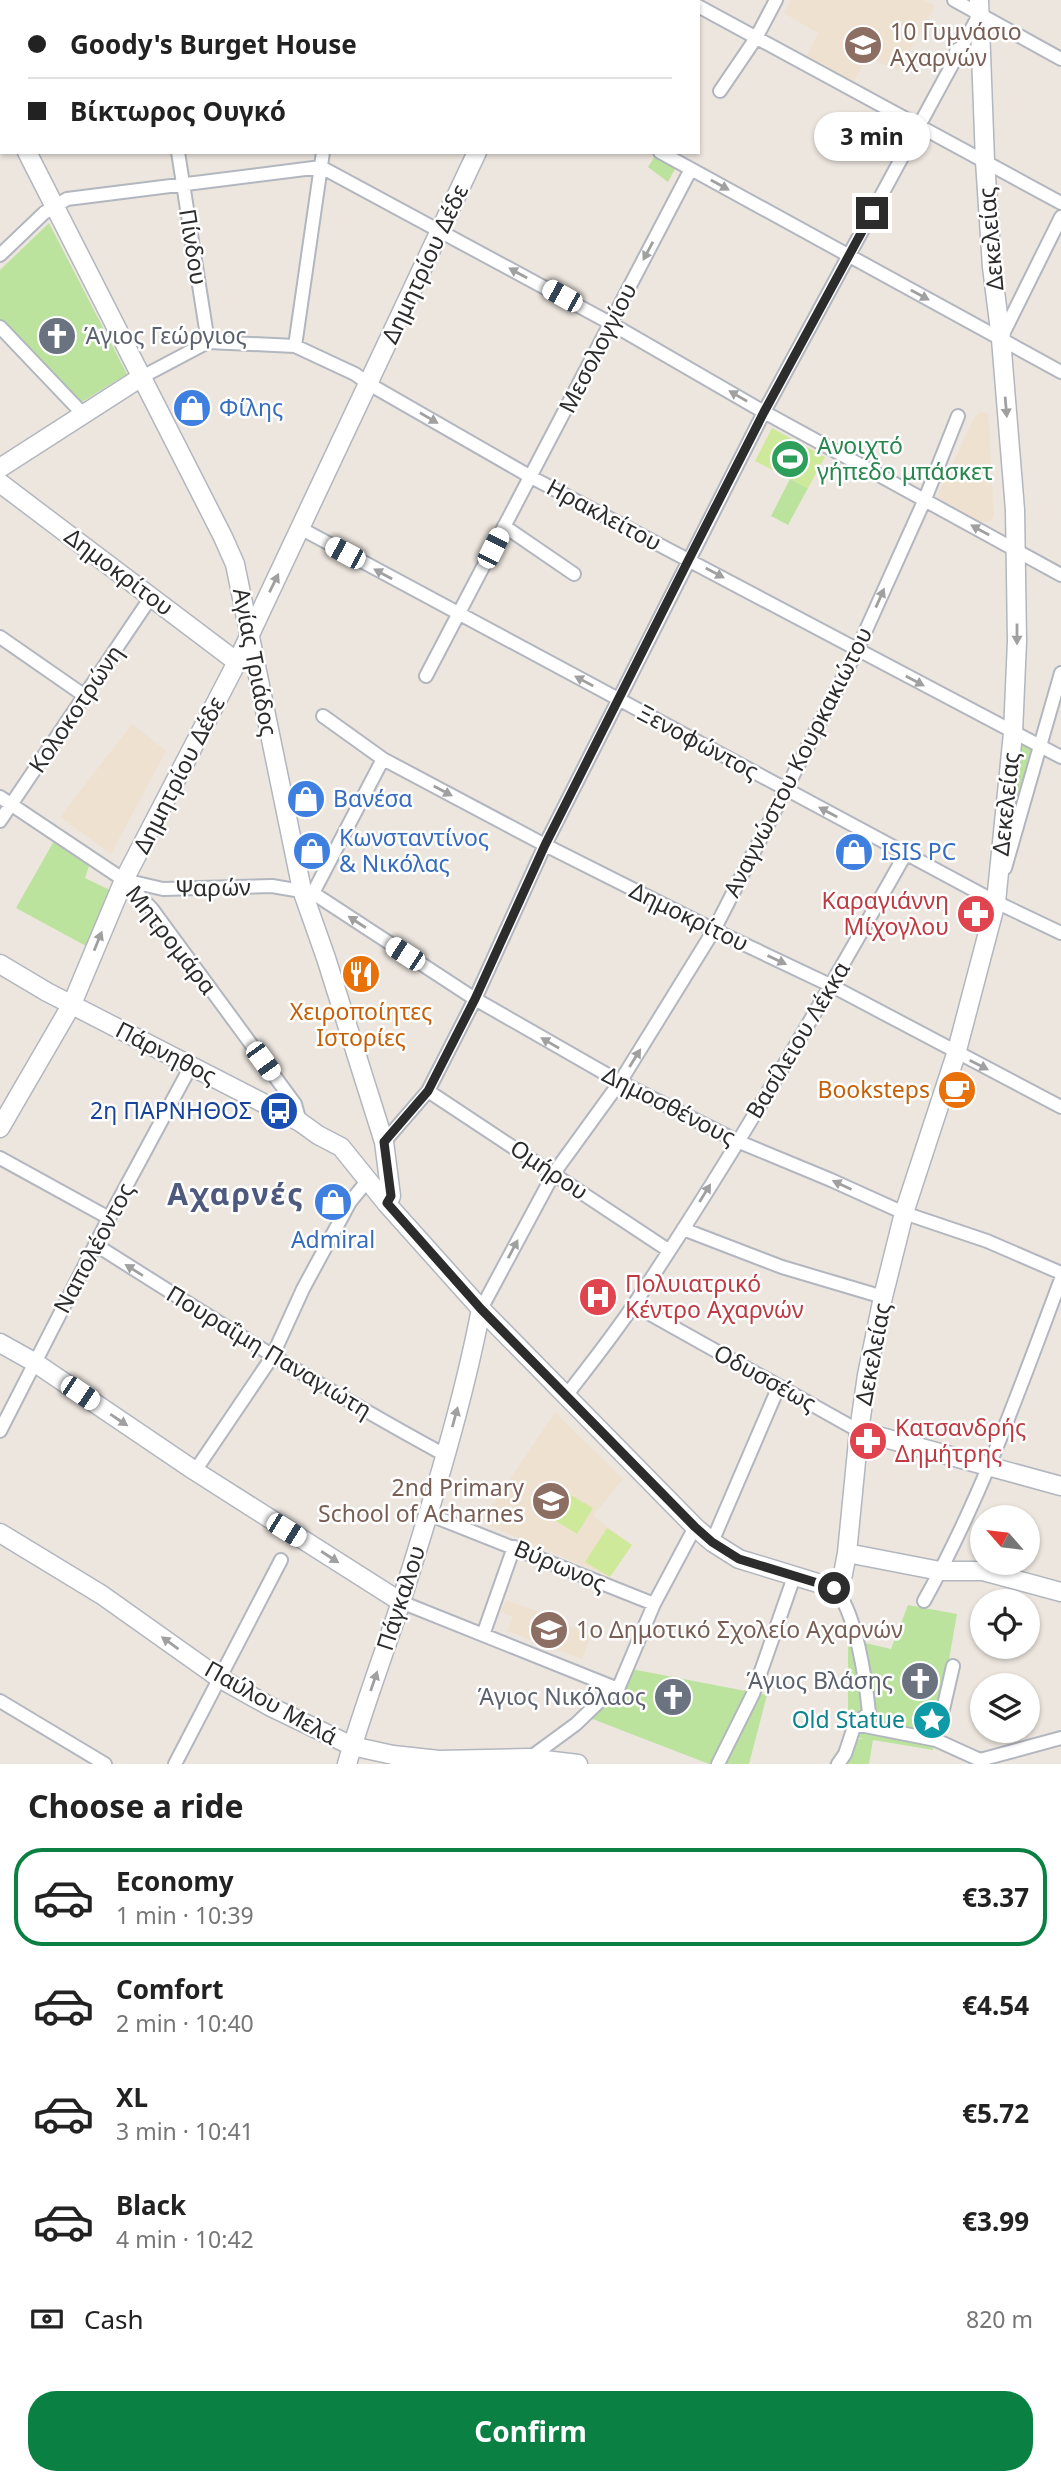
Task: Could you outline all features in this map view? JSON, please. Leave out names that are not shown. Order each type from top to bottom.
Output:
[{"type":"street","points":[[720,91],[776,0]]},
{"type":"street","points":[[954,0],[980,7],[1061,59]]},
{"type":"street","points":[[700,7],[1061,203]]},
{"type":"street","points":[[384,1142],[428,1091],[475,999],[545,845],[689,559],[764,412],[960,52],[980,7]]},
{"type":"street","name":"Δεκελείας","points":[[828,1586],[843,1574],[847,1553],[867,1375],[883,1297],[904,1213],[957,1054],[996,902],[1013,733],[1017,641],[1016,549],[1001,339],[992,267],[985,161],[980,7]]},
{"type":"street","points":[[960,52],[981,58]]},
{"type":"street","name":"Αγίας Τριάδος","points":[[28,154],[235,564],[247,612],[248,636],[308,892],[384,1142],[391,1196],[387,1203]]},
{"type":"street","name":"Πίνδου","points":[[178,154],[208,342]]},
{"type":"street","points":[[295,346],[323,154]]},
{"type":"street","name":"Δημητρίου Δέδε","points":[[0,1128],[72,1004],[124,880],[237,662],[476,154]]},
{"type":"street","points":[[664,154],[1061,372]]},
{"type":"street","points":[[0,255],[44,213],[67,199],[321,167],[610,323],[764,412],[1061,575]]},
{"type":"street","name":"Μεσολογγίου","points":[[426,676],[691,169]]},
{"type":"street","points":[[1001,339],[1061,217]]},
{"type":"street","points":[[0,327],[83,414]]},
{"type":"street","points":[[0,468],[140,378],[208,342]]},
{"type":"street","name":"Ηρακλείτου","points":[[208,342],[295,346],[355,374],[531,477],[1061,757]]},
{"type":"street","name":"Αναγνώστου Κουρκακιώτου","points":[[481,1309],[554,1173],[620,1083],[714,930],[857,650],[925,499],[958,416]]},
{"type":"street","name":"Δημοκρίτου","points":[[0,483],[237,662]]},
{"type":"street","points":[[504,526],[574,574]]},
{"type":"street","name":"Ξενοφώντος","points":[[300,528],[996,902],[1061,933]]},
{"type":"street","name":"Κολοκοτρώνη","points":[[0,821],[6,801],[85,696],[151,597]]},
{"type":"street","points":[[0,637],[85,696]]},
{"type":"street","points":[[996,902],[1061,673]]},
{"type":"street","name":"Δημοκρίτου","points":[[323,716],[383,759],[545,845],[832,986],[1061,1107]]},
{"type":"street","points":[[308,892],[383,759]]},
{"type":"street","name":"Μητρομάρα","points":[[6,801],[124,880],[152,909],[295,1104],[300,1122]]},
{"type":"street","name":"Βασίλειου Λέκκα","points":[[565,1397],[634,1304],[683,1229],[832,986],[906,853]]},
{"type":"street","name":"Ψαρών","points":[[124,880],[163,889],[272,886],[308,892]]},
{"type":"street","name":"Δημοσθένους","points":[[308,892],[475,999],[620,1083],[737,1141],[904,1213],[987,1241],[1061,1273]]},
{"type":"street","name":"Πάρνηθος","points":[[0,964],[300,1122],[341,1147],[481,1309],[695,1527],[712,1542],[739,1559],[828,1586]]},
{"type":"street","name":"Ναπολέοντος","points":[[0,1432],[109,1218],[191,1066]]},
{"type":"street","name":"Ομήρου","points":[[428,1091],[668,1250]]},
{"type":"street","points":[[0,1158],[109,1218]]},
{"type":"street","points":[[195,1471],[272,1357],[308,1278],[350,1202],[368,1180]]},
{"type":"street","points":[[683,1229],[782,1267],[883,1297]]},
{"type":"street","name":"Πουραΐμη Παναγιώτη","points":[[96,1245],[272,1357],[445,1455]]},
{"type":"street","points":[[923,1601],[990,1467],[1061,1279]]},
{"type":"street","name":"Οδυσσέως","points":[[634,1304],[859,1432],[1061,1486]]},
{"type":"street","name":"Πάγκαλου","points":[[348,1764],[428,1514],[475,1343],[481,1309]]},
{"type":"street","points":[[0,1343],[34,1362],[195,1471],[401,1602],[618,1689]]},
{"type":"street","points":[[712,1542],[779,1386]]},
{"type":"street","name":"Βύρωνος","points":[[428,1514],[654,1604]]},
{"type":"street","points":[[527,1761],[576,1724],[605,1696],[618,1689],[654,1604],[695,1527]]},
{"type":"street","name":"Παύλου Μελά","points":[[0,1533],[102,1595],[219,1678],[271,1707],[352,1746],[437,1762],[527,1761],[578,1764]]},
{"type":"street","points":[[483,1635],[514,1547]]},
{"type":"street","points":[[847,1553],[940,1571],[983,1571],[1061,1592]]},
{"type":"street","points":[[175,1764],[281,1560]]},
{"type":"street","points":[[718,1764],[753,1694],[795,1574]]},
{"type":"street","points":[[828,1586],[839,1593],[849,1616],[862,1663],[869,1713],[855,1724],[845,1754],[838,1764]]},
{"type":"street","points":[[936,1740],[953,1666]]},
{"type":"street","points":[[0,1701],[105,1764]]},
{"type":"street","points":[[855,1724],[936,1740],[980,1760],[993,1761],[1061,1738]]},
{"type":"shaded area","name":"10 Γυμνάσιο Αχαρνών","points":[[791,0],[924,0],[935,6],[898,71],[868,57],[852,84],[806,58],[818,33],[784,13]]},
{"type":"shaded area","points":[[980,412],[988,413],[994,516],[991,521],[980,522],[937,497],[975,416]]},
{"type":"shaded area","points":[[132,724],[166,751],[111,854],[60,817]]},
{"type":"shaded area","name":"2nd Primary School of Acharnes","points":[[555,1412],[623,1479],[593,1516],[632,1545],[610,1577],[481,1522]]},
{"type":"shaded area","name":"1ο Δημοτικό Σχολείο Αχαρνών","points":[[506,1600],[576,1628],[578,1624],[593,1631],[582,1659],[507,1631],[513,1617],[501,1612]]},
{"type":"green space","points":[[655,156],[676,167],[668,182],[648,167]]},
{"type":"green space","points":[[49,223],[127,374],[69,410],[0,335],[0,270]]},
{"type":"green space","name":"Ανοιχτό γήπεδο μπάσκετ","points":[[772,428],[825,457],[808,488],[755,461]]},
{"type":"green space","points":[[790,479],[808,488],[788,525],[771,516]]},
{"type":"green space","points":[[1017,738],[1033,746],[1008,841]]},
{"type":"green space","points":[[54,841],[90,863],[85,878],[114,892],[86,946],[16,908]]},
{"type":"green space","points":[[555,1486],[593,1508],[577,1534],[540,1511]]},
{"type":"green space","points":[[607,1528],[632,1545],[610,1577],[585,1562]]},
{"type":"green space","points":[[908,1605],[957,1614],[933,1750],[873,1740],[869,1764],[829,1764],[839,1748],[846,1750],[850,1739],[864,1739],[848,1736],[848,1639],[891,1649]]},
{"type":"green space","points":[[626,1668],[767,1695],[749,1764],[709,1764],[590,1718]]},
{"type":"place","name":"10 Γυμνάσιο Αχαρνών","points":[[863,45]]},
{"type":"place","name":"Άγιος Γεώργιος","points":[[57,336]]},
{"type":"place","name":"Φίλης","points":[[192,408]]},
{"type":"place","name":"Ανοιχτό γήπεδο μπάσκετ","points":[[790,459]]},
{"type":"place","name":"Βανέσα","points":[[306,799]]},
{"type":"place","name":"Κωνσταντίνος & Νικόλας","points":[[312,851]]},
{"type":"place","name":"ISIS PC","points":[[854,852]]},
{"type":"place","name":"Καραγιάννη Μίχογλου","points":[[976,914]]},
{"type":"place","name":"Χειροποίητες Ιστορίες","points":[[361,974]]},
{"type":"place","name":"Booksteps","points":[[957,1090]]},
{"type":"place","name":"2η ΠΑΡΝΗΘΟΣ","points":[[279,1111]]},
{"type":"place","name":"Admiral","points":[[333,1202]]},
{"type":"place","name":"Πολυιατρικό Κέντρο Αχαρνών","points":[[598,1297]]},
{"type":"place","name":"Κατσανδρής Δημήτρης","points":[[868,1441]]},
{"type":"place","name":"2nd Primary School of Acharnes","points":[[551,1501]]},
{"type":"place","name":"1ο Δημοτικό Σχολείο Αχαρνών","points":[[549,1630]]},
{"type":"place","name":"Άγιος Βλάσης","points":[[920,1681]]},
{"type":"place","name":"Άγιος Νικόλαος","points":[[673,1697]]},
{"type":"place","name":"Old Statue","points":[[932,1720]]},
{"type":"district","name":"Αχαρνές","points":[[236,1195]]},
{"type":"route","points":[[834,1588],[739,1559],[712,1542],[695,1527],[481,1309],[387,1203],[391,1196],[384,1142],[428,1091],[475,999],[545,845],[689,559],[764,412],[872,213]]}]
